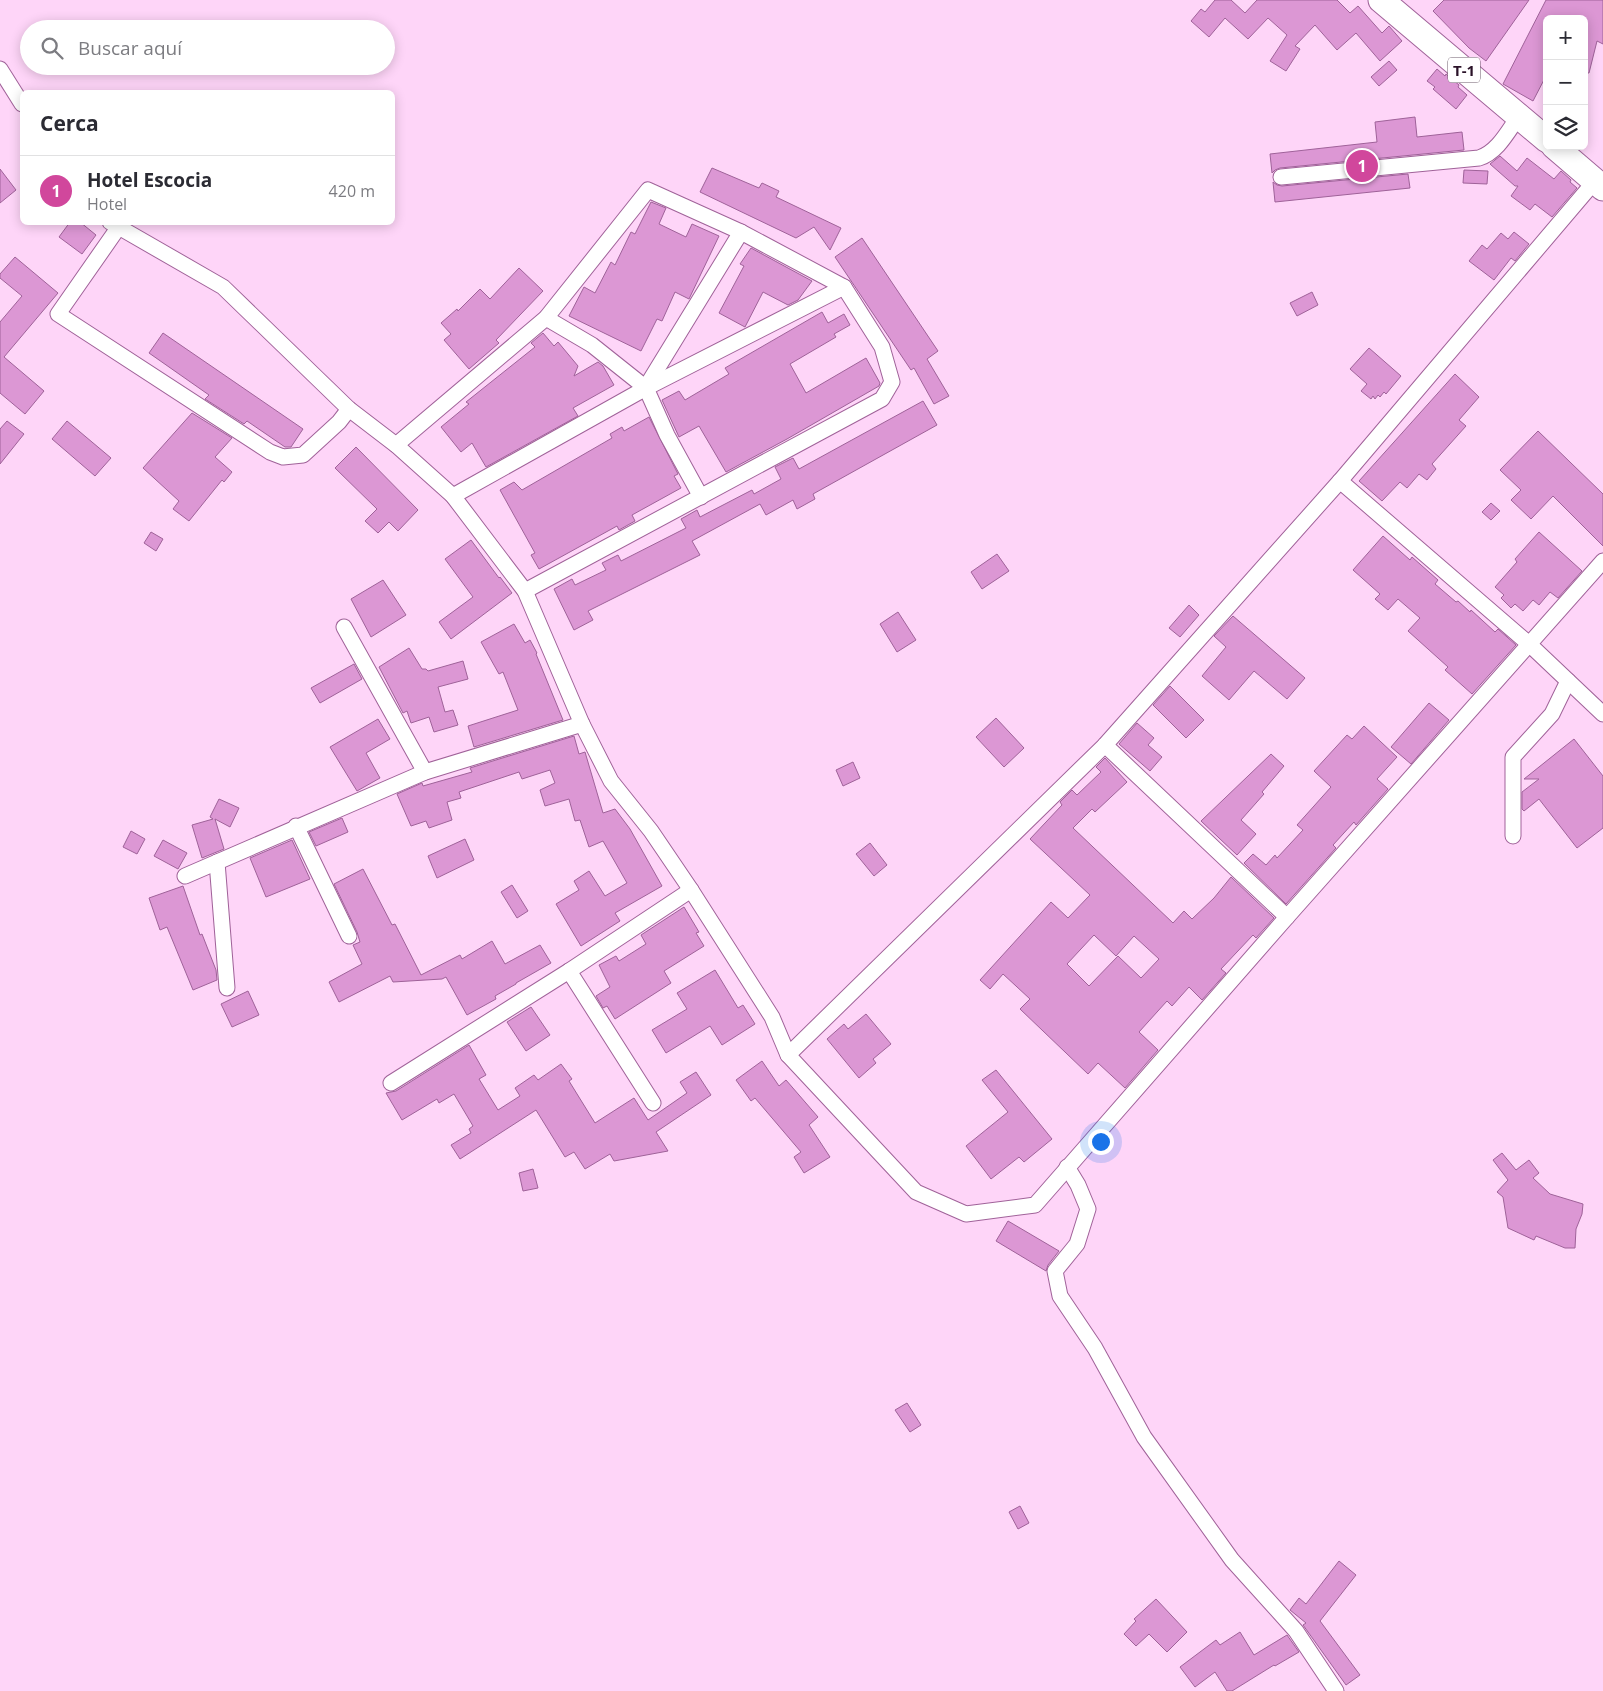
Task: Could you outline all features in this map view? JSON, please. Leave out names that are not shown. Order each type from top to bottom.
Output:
[{"type":"highway","name":"T-1","points":[[1381,0],[1543,137]]},
{"type":"highway","points":[[1559,150],[1599,185]]},
{"type":"street","points":[[0,69],[20,101]]},
{"type":"street","points":[[1281,177],[1479,158],[1486,156],[1500,143],[1519,116]]},
{"type":"street","points":[[788,1054],[1105,745],[1340,481],[1599,185]]},
{"type":"street","points":[[396,445],[546,318],[648,190],[740,232],[844,287],[882,347],[892,382],[882,399],[525,591]]},
{"type":"street","points":[[349,409],[339,422],[303,455],[283,457],[262,446],[58,314],[114,225],[223,287],[349,409],[396,445],[453,496],[525,591],[582,724],[611,782],[651,831],[691,890],[772,1017],[788,1054],[916,1192],[966,1214],[1035,1205],[1287,917],[1603,561]]},
{"type":"street","points":[[646,388],[740,232]]},
{"type":"street","points":[[453,496],[646,388],[844,287]]},
{"type":"street","points":[[546,318],[592,345],[646,388],[667,435],[701,497]]},
{"type":"street","points":[[1340,481],[1529,644],[1603,714]]},
{"type":"street","points":[[344,627],[425,772]]},
{"type":"street","points":[[1512,836],[1513,757],[1552,714],[1568,681]]},
{"type":"street","points":[[185,876],[296,826],[425,772],[582,724]]},
{"type":"street","points":[[1105,745],[1287,917]]},
{"type":"street","points":[[296,826],[349,936]]},
{"type":"street","points":[[217,862],[228,988]]},
{"type":"street","points":[[391,1082],[569,971],[691,890]]},
{"type":"street","points":[[569,971],[653,1103]]},
{"type":"street","points":[[1067,1167],[1078,1185],[1088,1209],[1077,1244],[1055,1271],[1060,1296],[1095,1348],[1144,1437],[1232,1560],[1296,1631],[1333,1690]]},
{"type":"building","points":[[1215,0],[1231,0],[1245,13],[1257,0],[1337,0],[1350,13],[1358,6],[1382,33],[1389,26],[1402,41],[1380,61],[1356,33],[1337,50],[1315,25],[1295,46],[1300,49],[1286,71],[1270,61],[1287,35],[1268,18],[1248,39],[1225,18],[1209,37],[1191,21],[1201,9],[1205,12]]},
{"type":"building","points":[[1444,0],[1529,0],[1486,61],[1469,48],[1433,11]]},
{"type":"building","points":[[1546,0],[1603,0],[1603,44],[1597,41],[1589,73],[1588,15],[1543,15],[1543,82],[1533,101],[1503,84]]},
{"type":"building","points":[[1389,61],[1397,70],[1379,86],[1371,77]]},
{"type":"building","points":[[1437,69],[1459,85],[1458,87],[1467,95],[1456,109],[1433,89],[1435,87],[1427,81]]},
{"type":"building","points":[[1415,117],[1417,137],[1462,132],[1464,150],[1280,168],[1272,173],[1270,154],[1377,142],[1375,122]]},
{"type":"building","points":[[1500,156],[1517,171],[1527,158],[1554,179],[1561,171],[1577,188],[1552,217],[1535,204],[1530,210],[1511,196],[1518,186],[1515,186],[1490,164]]},
{"type":"building","points":[[712,168],[759,188],[762,183],[779,191],[776,197],[841,228],[830,250],[814,227],[796,238],[700,192]]},
{"type":"building","points":[[0,169],[16,190],[0,203]]},
{"type":"building","points":[[1464,170],[1488,171],[1487,184],[1463,183]]},
{"type":"building","points":[[1408,174],[1410,188],[1275,202],[1273,182],[1282,186]]},
{"type":"building","points":[[651,202],[666,208],[659,224],[686,237],[692,224],[719,236],[689,299],[675,292],[662,321],[657,319],[641,351],[569,316],[584,287],[595,293],[611,262],[615,265],[631,232],[635,234]]},
{"type":"building","points":[[68,225],[84,225],[96,235],[82,254],[59,237]]},
{"type":"building","points":[[1514,232],[1529,244],[1515,261],[1511,258],[1494,280],[1469,261],[1482,245],[1487,249],[1501,233],[1508,239]]},
{"type":"building","points":[[862,238],[938,351],[927,359],[949,396],[934,404],[914,368],[911,370],[835,257]]},
{"type":"building","points":[[751,248],[812,281],[798,300],[788,305],[763,292],[745,327],[719,313],[744,266],[740,264]]},
{"type":"building","points":[[15,257],[58,293],[4,357],[44,391],[25,414],[0,393],[0,322],[22,296],[0,278],[0,274]]},
{"type":"building","points":[[519,268],[543,291],[496,340],[499,343],[469,369],[444,340],[451,334],[441,323],[457,309],[458,311],[480,289],[490,299]]},
{"type":"building","points":[[1312,292],[1318,305],[1297,316],[1290,303]]},
{"type":"building","points":[[822,312],[828,323],[844,314],[850,325],[834,334],[836,337],[790,364],[806,393],[866,358],[880,383],[879,386],[726,472],[699,426],[679,437],[662,400],[679,391],[685,400],[729,374],[725,368]]},
{"type":"building","points":[[163,333],[303,429],[291,447],[285,447],[247,421],[244,424],[205,399],[209,395],[149,353]]},
{"type":"building","points":[[543,333],[554,346],[558,342],[578,366],[574,376],[598,362],[603,366],[614,385],[573,408],[578,416],[486,467],[472,443],[461,452],[441,427],[469,404],[466,402],[535,347],[531,343]]},
{"type":"building","points":[[1369,348],[1401,376],[1386,394],[1384,392],[1375,399],[1373,396],[1371,399],[1361,391],[1367,384],[1350,369]]},
{"type":"building","points":[[1455,374],[1479,397],[1459,420],[1466,426],[1432,464],[1436,469],[1427,480],[1419,474],[1407,488],[1400,482],[1382,501],[1359,481]]},
{"type":"building","points":[[923,401],[937,425],[813,494],[815,499],[797,509],[793,500],[766,515],[760,504],[692,541],[700,555],[588,611],[593,620],[574,630],[554,589],[572,579],[575,585],[606,570],[602,563],[618,555],[621,561],[686,528],[681,519],[697,510],[700,517],[752,490],[754,494],[781,479],[775,467],[793,458],[799,469]]},
{"type":"building","points":[[192,413],[232,438],[215,457],[232,472],[224,482],[222,480],[189,521],[173,509],[179,501],[143,468]]},
{"type":"building","points":[[649,417],[678,474],[674,476],[681,488],[632,515],[635,521],[619,530],[617,526],[539,569],[531,555],[535,553],[500,490],[514,482],[522,490],[612,438],[610,434],[622,427],[624,431]]},
{"type":"building","points":[[7,421],[24,434],[0,464],[0,429]]},
{"type":"building","points":[[67,421],[111,458],[95,476],[52,439]]},
{"type":"building","points":[[1538,431],[1603,494],[1603,546],[1553,496],[1531,519],[1511,500],[1521,490],[1500,470]]},
{"type":"building","points":[[356,447],[418,510],[398,531],[389,522],[378,533],[365,521],[377,509],[335,468]]},
{"type":"building","points":[[1491,503],[1500,511],[1491,520],[1482,512]]},
{"type":"building","points":[[151,532],[163,539],[156,551],[144,543]]},
{"type":"building","points":[[1539,532],[1582,571],[1558,598],[1550,592],[1539,605],[1533,600],[1523,611],[1515,604],[1511,608],[1501,598],[1504,595],[1495,587],[1517,562],[1515,559]]},
{"type":"building","points":[[1383,536],[1410,560],[1412,557],[1438,580],[1435,584],[1456,602],[1458,601],[1470,612],[1471,610],[1495,632],[1498,629],[1516,645],[1472,694],[1445,670],[1448,667],[1408,631],[1420,618],[1398,599],[1388,610],[1375,599],[1380,594],[1353,570]]},
{"type":"building","points":[[471,540],[512,593],[451,639],[439,622],[473,597],[445,559]]},
{"type":"building","points":[[997,554],[1009,571],[982,589],[971,572]]},
{"type":"building","points":[[383,580],[406,615],[371,637],[351,599]]},
{"type":"building","points":[[1189,605],[1199,615],[1180,637],[1169,628]]},
{"type":"building","points":[[898,612],[916,640],[897,652],[880,624]]},
{"type":"building","points":[[1233,616],[1305,678],[1287,699],[1254,671],[1229,700],[1202,676],[1226,647],[1214,636]]},
{"type":"building","points":[[514,624],[525,643],[530,640],[537,653],[563,720],[474,747],[468,726],[518,710],[503,672],[499,674],[481,642]]},
{"type":"building","points":[[409,648],[422,669],[428,671],[463,661],[468,679],[438,687],[445,712],[453,710],[458,725],[434,732],[429,717],[411,723],[407,711],[403,713],[379,667]]},
{"type":"building","points":[[354,664],[362,679],[320,703],[311,688]]},
{"type":"building","points":[[1170,686],[1204,720],[1186,738],[1153,705]]},
{"type":"building","points":[[1429,703],[1449,720],[1411,764],[1391,747]]},
{"type":"building","points":[[996,718],[1024,748],[1004,767],[976,737]]},
{"type":"building","points":[[378,719],[390,739],[366,753],[380,778],[357,791],[330,747]]},
{"type":"building","points":[[1137,723],[1154,738],[1148,745],[1162,757],[1150,771],[1119,744]]},
{"type":"building","points":[[1364,726],[1397,757],[1377,779],[1388,789],[1356,825],[1354,822],[1333,845],[1336,848],[1286,904],[1244,863],[1253,854],[1266,865],[1275,855],[1277,858],[1303,830],[1297,825],[1331,787],[1314,771],[1347,735],[1352,739]]},
{"type":"building","points":[[574,736],[579,754],[585,752],[603,813],[615,809],[630,829],[662,886],[615,913],[620,921],[581,946],[556,904],[579,890],[574,881],[589,871],[605,896],[627,883],[603,841],[589,847],[580,820],[575,821],[569,799],[545,806],[540,790],[555,783],[550,770],[522,779],[519,772],[459,792],[461,798],[447,802],[452,820],[429,828],[426,821],[411,826],[397,794],[422,783],[423,786],[472,772],[470,768]]},
{"type":"building","points":[[1574,739],[1603,776],[1603,828],[1577,848],[1539,799],[1524,811],[1522,809],[1522,792],[1539,779],[1524,779]]},
{"type":"building","points":[[1271,754],[1284,766],[1262,792],[1264,794],[1241,820],[1256,834],[1237,855],[1201,821]]},
{"type":"building","points":[[1105,758],[1127,782],[1095,812],[1092,809],[1073,828],[1173,923],[1184,911],[1192,919],[1214,898],[1231,877],[1274,918],[1256,938],[1253,935],[1221,969],[1226,973],[1202,1000],[1189,987],[1172,1006],[1167,1001],[1139,1032],[1158,1050],[1125,1088],[1098,1063],[1088,1074],[1020,1009],[1030,999],[1003,974],[990,989],[980,980],[1051,902],[1068,918],[1090,895],[1030,839],[1062,805],[1060,802],[1072,790],[1077,795],[1101,772],[1096,767]],"holes":[[[1094,935],[1116,956],[1134,936],[1159,959],[1141,978],[1118,956],[1089,986],[1067,964]]]},
{"type":"building","points":[[853,762],[860,778],[843,786],[836,770]]},
{"type":"building","points":[[219,799],[239,808],[230,827],[215,819],[224,849],[202,858],[192,825],[213,819],[210,817]]},
{"type":"building","points":[[342,818],[348,832],[316,846],[309,832]]},
{"type":"building","points":[[131,831],[145,839],[137,854],[123,847]]},
{"type":"building","points":[[465,839],[474,860],[437,878],[428,856]]},
{"type":"building","points":[[163,840],[187,853],[178,869],[154,856]]},
{"type":"building","points":[[292,840],[310,879],[266,897],[250,858]]},
{"type":"building","points":[[870,843],[887,865],[874,876],[856,854]]},
{"type":"building","points":[[363,869],[392,925],[395,924],[421,975],[460,955],[462,959],[492,941],[505,964],[540,945],[551,963],[495,996],[496,999],[467,1015],[446,977],[442,979],[393,982],[390,976],[339,1002],[329,982],[362,964],[353,945],[360,942],[357,932],[334,884]]},
{"type":"building","points":[[512,885],[528,911],[517,918],[501,892]]},
{"type":"building","points":[[183,886],[200,935],[202,934],[216,970],[217,980],[193,990],[167,927],[160,930],[149,898]]},
{"type":"building","points":[[684,907],[699,932],[696,933],[704,946],[664,971],[671,983],[615,1019],[607,1006],[603,1008],[596,996],[610,987],[599,965],[616,956],[619,961],[646,944],[641,935]]},
{"type":"building","points":[[715,970],[738,1008],[743,1005],[755,1024],[722,1045],[710,1026],[666,1053],[652,1030],[687,1009],[677,993]]},
{"type":"building","points":[[248,991],[259,1015],[232,1027],[221,1004]]},
{"type":"building","points":[[531,1007],[550,1035],[526,1051],[507,1022]]},
{"type":"building","points":[[866,1014],[891,1044],[873,1059],[876,1063],[859,1078],[827,1039],[844,1024],[848,1029]]},
{"type":"building","points":[[469,1045],[486,1075],[479,1079],[498,1110],[520,1096],[515,1088],[534,1075],[538,1080],[561,1064],[572,1079],[569,1081],[595,1123],[634,1098],[648,1120],[687,1093],[680,1082],[696,1072],[711,1095],[656,1132],[668,1151],[614,1161],[610,1154],[585,1169],[574,1152],[565,1157],[536,1110],[460,1159],[451,1145],[471,1133],[469,1129],[473,1126],[454,1094],[439,1103],[437,1099],[402,1120],[386,1093],[396,1091]]},
{"type":"building","points":[[762,1061],[779,1086],[786,1080],[818,1117],[809,1125],[830,1157],[804,1173],[794,1157],[801,1152],[755,1098],[751,1101],[736,1080]]},
{"type":"building","points":[[996,1070],[1052,1139],[1024,1162],[1019,1157],[991,1179],[966,1146],[1008,1112],[982,1080]]},
{"type":"building","points":[[1502,1153],[1516,1170],[1529,1160],[1539,1173],[1533,1178],[1550,1194],[1583,1204],[1582,1214],[1576,1229],[1575,1248],[1565,1248],[1536,1236],[1534,1240],[1508,1228],[1503,1197],[1497,1192],[1508,1180],[1493,1160]]},
{"type":"building","points":[[533,1169],[538,1188],[523,1191],[519,1173]]},
{"type":"building","points":[[1008,1221],[1059,1251],[1048,1265],[1046,1271],[996,1241]]},
{"type":"building","points":[[907,1403],[921,1425],[910,1432],[895,1410]]},
{"type":"building","points":[[1020,1506],[1029,1523],[1018,1529],[1009,1512]]},
{"type":"building","points":[[1339,1561],[1356,1575],[1320,1621],[1360,1675],[1346,1685],[1303,1625],[1306,1623],[1290,1610],[1299,1598],[1306,1604]]},
{"type":"building","points":[[1156,1599],[1187,1632],[1167,1652],[1149,1634],[1136,1646],[1124,1634],[1136,1621],[1134,1619]]},
{"type":"building","points":[[1240,1632],[1254,1655],[1287,1635],[1299,1652],[1232,1691],[1227,1691],[1215,1672],[1195,1687],[1180,1667],[1216,1640],[1220,1645]]},
{"type":"place","name":"Hotel Escocia","points":[[1362,166]]}]
